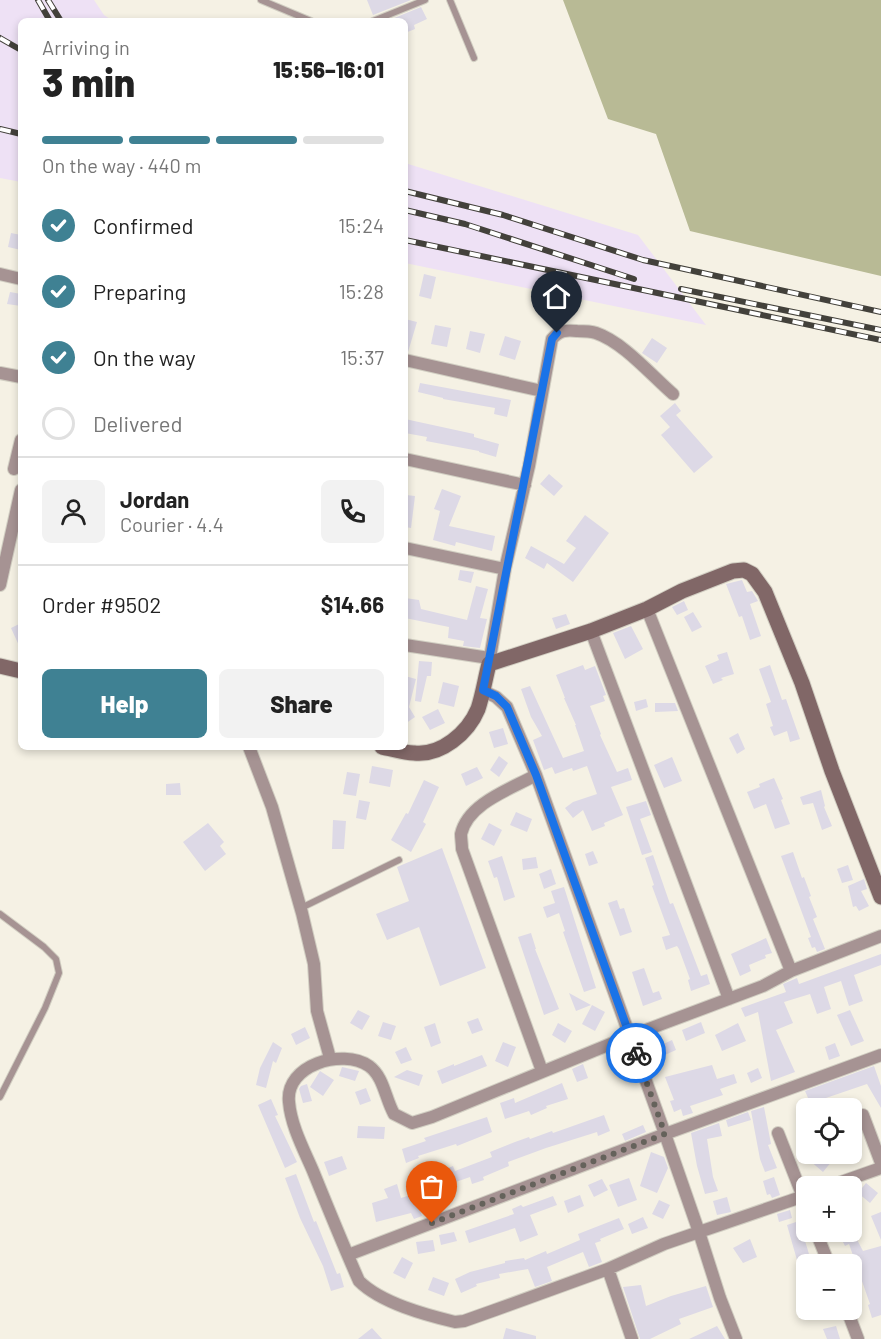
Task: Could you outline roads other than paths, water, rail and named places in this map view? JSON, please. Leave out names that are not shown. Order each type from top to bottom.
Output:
[{"type":"street","points":[[0,274],[18,278]]},
{"type":"street","points":[[396,750],[415,754],[436,752],[454,740],[469,725],[478,710],[505,569],[525,484],[552,339],[557,333],[565,330],[593,332],[605,336],[673,394]]},
{"type":"street","points":[[408,361],[542,391]]},
{"type":"street","points":[[0,373],[18,376]]},
{"type":"street","points":[[408,460],[525,484]]},
{"type":"street","points":[[0,466],[17,469]]},
{"type":"street","points":[[0,585],[18,504]]},
{"type":"street","points":[[408,549],[505,569]]},
{"type":"street","points":[[408,646],[489,661],[591,631],[733,571],[744,570],[752,574],[765,592],[802,684],[832,771],[881,897]]},
{"type":"street","points":[[647,609],[791,972]]},
{"type":"street","points":[[591,631],[729,999]]},
{"type":"street","points":[[0,666],[18,670]]},
{"type":"street","points":[[483,690],[496,696],[507,707],[536,775],[736,1339]]},
{"type":"street","points":[[250,750],[272,807],[300,908],[314,964],[317,1011],[330,1058]]},
{"type":"street","points":[[536,775],[489,801],[476,811],[467,821],[461,835],[462,849],[542,1071]]},
{"type":"street","points":[[796,1203],[664,1244],[608,1269],[475,1318],[455,1322],[380,1297],[359,1281],[298,1136],[289,1101],[291,1087],[295,1079],[304,1071],[330,1058],[342,1057],[368,1065],[376,1072],[394,1114],[412,1123],[763,986],[791,972],[881,936]]},
{"type":"street","points":[[348,1255],[665,1134],[881,1055]]},
{"type":"street","points":[[863,1115],[881,1163]]},
{"type":"street","points":[[778,1133],[796,1176]]},
{"type":"street","points":[[858,1176],[881,1168]]},
{"type":"street","points":[[608,1269],[632,1339]]},
{"type":"street","points":[[851,1320],[858,1339]]},
{"type":"lane","points":[[261,0],[304,18]]},
{"type":"lane","points":[[381,18],[426,0]]},
{"type":"lane","points":[[450,0],[474,58]]},
{"type":"lane","points":[[300,908],[399,860]]},
{"type":"lane","points":[[0,914],[44,947],[56,959],[59,973],[45,1008],[0,1097]]},
{"type":"railway","points":[[38,0],[48,18]]},
{"type":"railway","points":[[48,0],[59,18]]},
{"type":"railway","points":[[0,38],[18,48]]},
{"type":"railway","points":[[0,129],[18,133]]},
{"type":"railway","points":[[408,192],[503,215],[643,260],[881,312]]},
{"type":"railway","points":[[408,211],[465,224],[634,279]]},
{"type":"railway","points":[[408,241],[881,340]]},
{"type":"railway","points":[[681,289],[881,330]]}]
